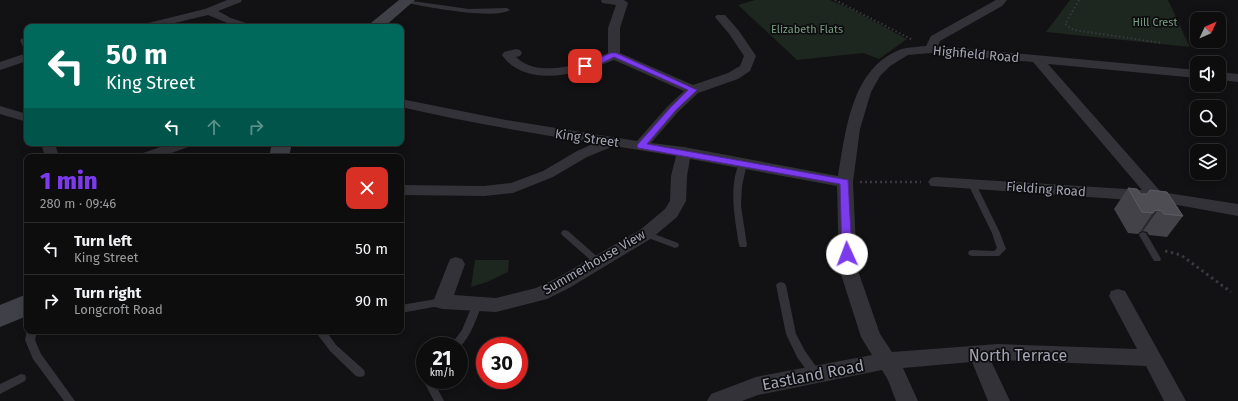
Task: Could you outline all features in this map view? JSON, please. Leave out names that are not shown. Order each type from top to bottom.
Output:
[{"type":"street","points":[[156,24],[209,11],[237,0]]},
{"type":"street","points":[[378,24],[406,0]]},
{"type":"street","points":[[931,49],[935,39],[998,4],[1002,0]]},
{"type":"street","points":[[606,1],[623,3],[618,12],[612,35],[614,55]]},
{"type":"street","points":[[209,11],[239,24]]},
{"type":"street","points":[[641,146],[673,109],[693,90],[733,76],[746,68],[750,56],[735,33],[721,17]]},
{"type":"street","name":"Highfield Road","points":[[907,401],[897,376],[871,337],[848,268],[845,182],[853,130],[864,92],[874,74],[886,63],[905,52],[931,49],[1190,73]]},
{"type":"street","points":[[509,52],[511,60],[520,66],[538,71],[564,71],[596,63],[614,55],[693,90]]},
{"type":"street","points":[[0,66],[24,58]]},
{"type":"street","points":[[1037,59],[1156,197]]},
{"type":"street","points":[[1226,77],[1238,78]]},
{"type":"street","name":"King Street","points":[[404,104],[436,112],[554,134],[684,152],[845,182]]},
{"type":"street","points":[[0,110],[24,117]]},
{"type":"street","points":[[404,190],[484,191],[513,188],[548,174],[582,154],[612,141]]},
{"type":"street","points":[[154,154],[177,146]]},
{"type":"street","name":"Summerhouse View","points":[[442,302],[496,305],[540,294],[563,283],[646,234],[671,213],[678,201],[679,176],[684,152]]},
{"type":"street","name":"Fielding Road","points":[[936,182],[972,184],[1123,200],[1156,197],[1238,210]]},
{"type":"street","points":[[442,302],[456,264]]},
{"type":"street","points":[[1118,296],[1176,401]]},
{"type":"street","points":[[0,317],[24,309]]},
{"type":"street","name":"North Terrace","points":[[886,361],[998,352],[1151,358]]},
{"type":"street","points":[[978,353],[999,401]]},
{"type":"street","name":"Eastland Road","points":[[718,401],[756,386],[886,361]]},
{"type":"lane","points":[[406,0],[432,6],[484,13],[507,10]]},
{"type":"lane","points":[[743,163],[738,186],[737,206],[743,245]]},
{"type":"lane","points":[[972,184],[996,233],[1002,249],[996,254],[972,253]]},
{"type":"lane","points":[[565,233],[598,262]]},
{"type":"lane","points":[[646,234],[675,245]]},
{"type":"lane","points":[[1143,235],[1157,259]]},
{"type":"lane","points":[[781,285],[791,334],[801,354],[816,375]]},
{"type":"lane","points":[[404,308],[442,302]]},
{"type":"lane","points":[[462,337],[476,304]]},
{"type":"lane","points":[[31,334],[30,340],[37,356],[70,401]]},
{"type":"lane","points":[[322,334],[332,348],[360,373]]},
{"type":"lane","points":[[0,389],[21,378]]},
{"type":"lane","points":[[433,389],[439,401]]},
{"type":"path","points":[[835,0],[931,49]]},
{"type":"path","points":[[1079,0],[1065,24],[1074,30],[1162,43]]},
{"type":"path","points":[[845,182],[936,182]]},
{"type":"path","points":[[1150,246],[1180,256],[1231,292]]},
{"type":"green space","name":"Elizabeth Flats","points":[[755,0],[830,0],[851,9],[907,39],[879,59],[863,53],[797,60],[738,5]]},
{"type":"green space","name":"Hill Crest","points":[[1070,0],[1168,0],[1190,47],[1046,32]]},
{"type":"green space","points":[[475,260],[509,260],[508,272],[487,282],[471,287]]},
{"type":"building","points":[[1128,188],[1137,189],[1141,194],[1147,194],[1150,190],[1167,192],[1183,216],[1164,214],[1162,211],[1158,210],[1154,211],[1153,213],[1142,212]]},
{"type":"route","points":[[585,66],[614,55],[693,90],[673,109],[641,146],[694,154],[845,182],[847,254]]}]
